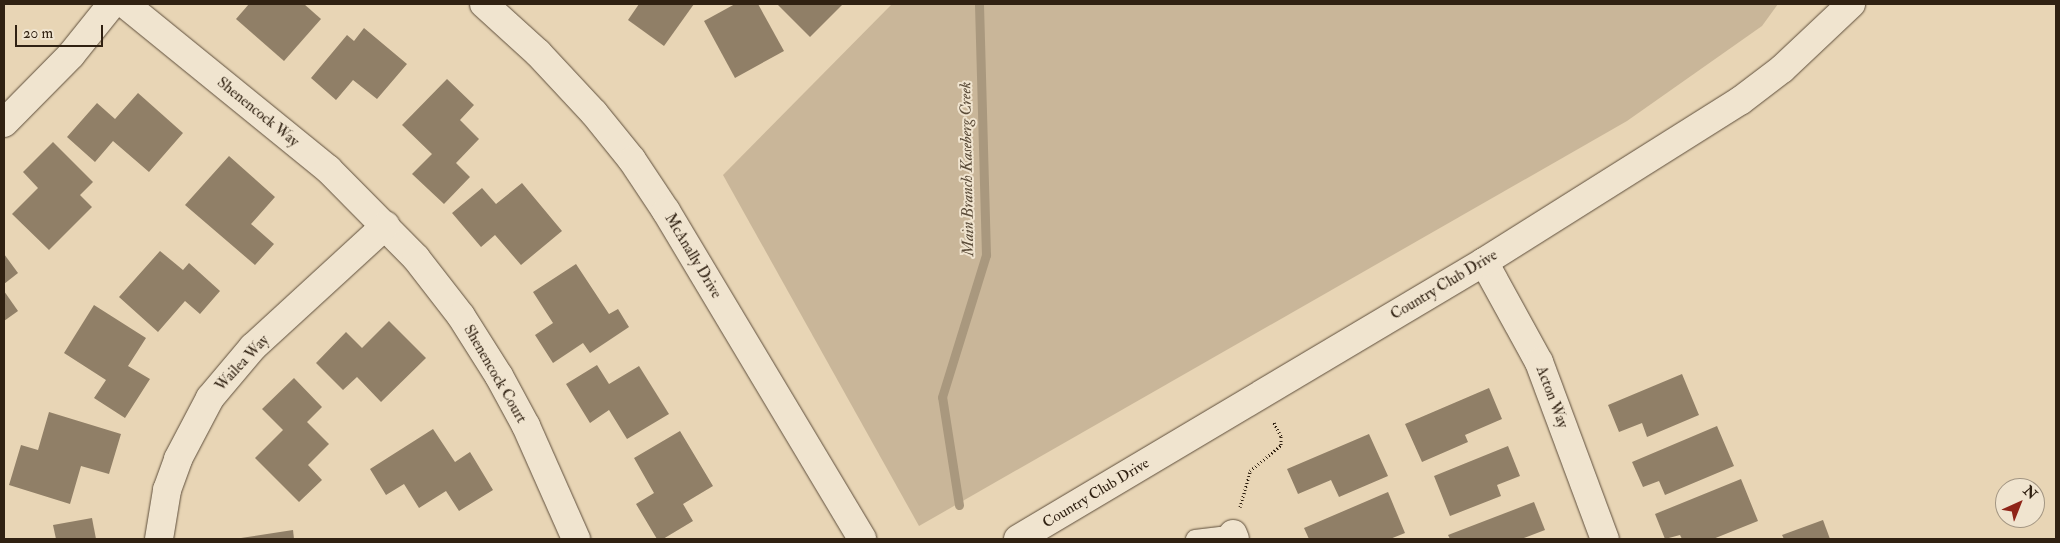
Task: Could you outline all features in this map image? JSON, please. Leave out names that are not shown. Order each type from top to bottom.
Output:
[{"type":"street","points":[[4,123],[71,54],[112,4]]},
{"type":"street","name":"Shenencock Way","points":[[125,4],[328,169],[386,225]]},
{"type":"street","name":"McAnally Drive","points":[[484,4],[538,53],[594,113],[632,160],[666,211],[862,539]]},
{"type":"street","name":"Country Club Drive","points":[[1018,539],[1484,262],[1740,101],[1788,64],[1851,4]]},
{"type":"street","name":"Wailea Way","points":[[159,539],[167,490],[178,459],[210,398],[253,347],[386,225]]},
{"type":"street","name":"Shenencock Court","points":[[386,225],[461,316],[500,376],[526,426],[576,539]]},
{"type":"street","name":"Acton Way","points":[[1484,262],[1539,362],[1605,539]]},
{"type":"lane","points":[[1195,539],[1234,537]]},
{"type":"path","points":[[1234,537],[1250,471],[1281,445],[1281,436],[1258,396]]},
{"type":"shaded area","points":[[892,4],[1778,4],[1762,26],[1627,121],[919,526],[723,175]]},
{"type":"building","points":[[249,4],[304,4],[321,19],[284,61],[236,19]]},
{"type":"building","points":[[639,4],[694,4],[664,46],[628,20]]},
{"type":"building","points":[[735,4],[758,4],[784,51],[735,78],[704,21]]},
{"type":"building","points":[[777,4],[843,4],[810,37]]},
{"type":"building","points":[[364,28],[407,64],[377,99],[353,80],[336,100],[311,78],[347,35],[354,41]]},
{"type":"building","points":[[447,79],[474,105],[460,120],[479,139],[456,163],[470,177],[444,204],[412,174],[432,154],[402,125]]},
{"type":"building","points":[[138,93],[183,133],[149,172],[113,141],[95,162],[67,137],[97,103],[115,119]]},
{"type":"building","points":[[53,142],[93,182],[80,195],[92,207],[49,250],[12,214],[38,188],[23,172]]},
{"type":"building","points":[[229,156],[275,197],[251,224],[274,244],[255,265],[185,205]]},
{"type":"building","points":[[522,183],[562,231],[521,265],[495,235],[481,247],[452,213],[482,188],[496,204]]},
{"type":"building","points":[[160,251],[183,270],[189,263],[220,291],[200,314],[185,301],[158,332],[119,297]]},
{"type":"building","points":[[4,254],[18,273],[4,284]]},
{"type":"building","points":[[576,264],[609,314],[618,309],[629,327],[590,353],[583,343],[553,363],[535,335],[553,323],[533,292]]},
{"type":"building","points":[[4,291],[18,311],[4,321]]},
{"type":"building","points":[[94,305],[146,338],[128,366],[150,379],[125,418],[94,398],[106,380],[64,353]]},
{"type":"building","points":[[389,321],[426,358],[381,402],[357,377],[343,390],[316,363],[346,332],[362,348]]},
{"type":"building","points":[[597,365],[609,384],[639,366],[669,414],[627,439],[609,410],[590,423],[566,384]]},
{"type":"building","points":[[1682,374],[1699,415],[1647,437],[1642,423],[1619,432],[1608,405]]},
{"type":"building","points":[[294,378],[322,407],[307,422],[329,444],[308,465],[322,480],[299,502],[255,458],[283,430],[262,409]]},
{"type":"building","points":[[1489,388],[1502,419],[1465,435],[1468,442],[1422,462],[1405,424]]},
{"type":"building","points":[[49,412],[121,434],[109,474],[81,466],[70,504],[9,485],[21,445],[38,450]]},
{"type":"building","points":[[1717,426],[1734,466],[1665,495],[1659,481],[1643,487],[1632,462]]},
{"type":"building","points":[[433,429],[455,462],[470,452],[493,490],[459,511],[446,491],[419,508],[404,484],[386,495],[370,469]]},
{"type":"building","points":[[680,431],[713,486],[683,504],[693,521],[663,539],[657,539],[636,504],[654,493],[634,458]]},
{"type":"building","points":[[1369,434],[1388,476],[1339,497],[1331,480],[1298,494],[1287,469]]},
{"type":"building","points":[[1508,446],[1520,476],[1497,485],[1501,496],[1450,516],[1434,476]]},
{"type":"building","points":[[1741,479],[1758,521],[1713,539],[1682,539],[1680,535],[1665,539],[1655,514]]},
{"type":"building","points":[[1388,492],[1405,533],[1390,539],[1309,539],[1304,528]]},
{"type":"building","points":[[1534,502],[1545,530],[1521,539],[1450,539],[1448,535]]},
{"type":"building","points":[[92,518],[96,539],[56,539],[53,525]]},
{"type":"building","points":[[1823,520],[1830,539],[1784,539],[1782,535]]},
{"type":"building","points":[[293,530],[294,539],[241,539],[241,538]]},
{"type":"waterway","name":"Main Branch Kaseberg Creek","points":[[959,505],[942,397],[986,255],[979,4]]}]
